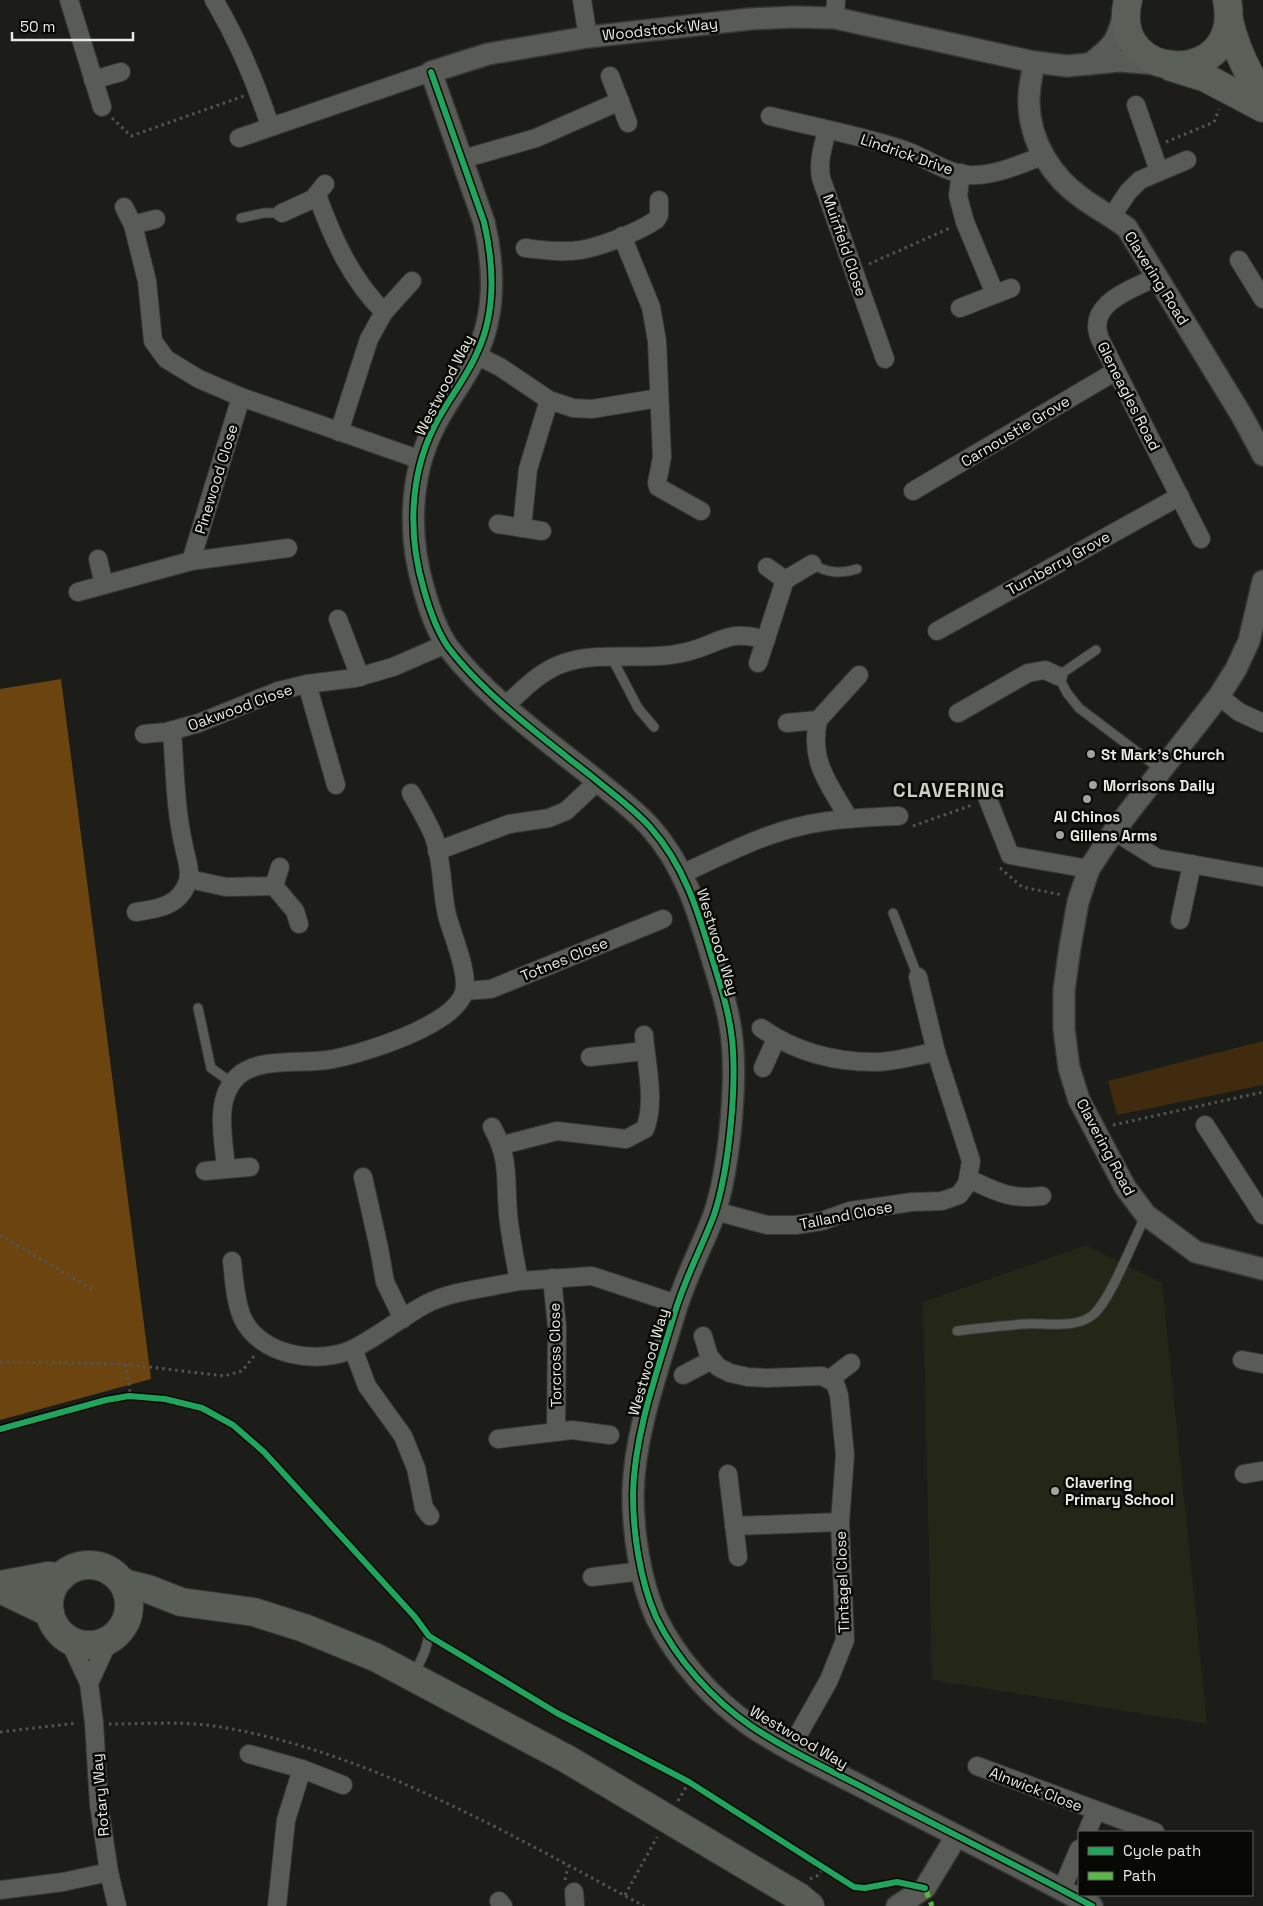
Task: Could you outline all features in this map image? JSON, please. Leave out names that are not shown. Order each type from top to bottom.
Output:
[{"type":"highway","points":[[118,1630],[129,1608],[128,1596],[123,1584],[105,1568],[93,1565],[70,1570],[61,1577],[52,1590],[50,1613],[54,1625],[68,1638],[85,1644],[98,1644],[118,1630],[181,1602]]},
{"type":"highway","points":[[0,1585],[48,1576],[61,1577]]},
{"type":"highway","points":[[123,1584],[148,1589],[181,1602],[254,1612],[304,1628],[374,1657],[414,1676],[568,1759],[828,1906]]},
{"type":"highway","points":[[0,1589],[50,1613]]},
{"type":"main road","points":[[1127,5],[1127,26],[1133,42],[1146,56],[1165,65],[1215,82],[1263,108]]},
{"type":"main road","points":[[1165,65],[1191,65],[1208,57],[1224,38],[1230,7]]},
{"type":"main road","points":[[1230,7],[1235,47],[1263,96]]},
{"type":"street","points":[[70,0],[102,107]]},
{"type":"street","points":[[214,0],[237,38],[259,91],[270,126]]},
{"type":"street","points":[[582,0],[588,36]]},
{"type":"street","points":[[1090,64],[1111,48],[1118,36],[1127,5]]},
{"type":"street","name":"Woodstock Way","points":[[239,138],[488,54],[588,36],[835,9],[1034,62],[1067,66],[1119,60],[1165,65]]},
{"type":"street","name":"Clavering Road","points":[[1034,62],[1029,104],[1042,156],[1062,180],[1082,198],[1112,216],[1127,228],[1242,416],[1263,455]]},
{"type":"street","points":[[93,80],[121,72]]},
{"type":"street","name":"Westwood Way","points":[[431,72],[484,222],[491,259],[492,278],[488,317],[476,355],[434,428],[420,460],[414,490],[413,527],[416,558],[423,588],[446,644],[506,705],[631,807],[668,850],[682,874],[697,907],[724,997],[732,1041],[726,1166],[715,1211],[677,1304],[640,1436],[635,1467],[633,1497],[642,1571],[656,1616],[686,1663],[716,1698],[750,1725],[790,1749],[956,1837],[1062,1889],[1092,1906]]},
{"type":"street","points":[[610,76],[628,123]]},
{"type":"street","points":[[462,159],[536,138],[620,102]]},
{"type":"street","points":[[1136,105],[1159,171]]},
{"type":"street","name":"Lindrick Drive","points":[[770,116],[904,149],[961,173],[975,175],[992,172],[1042,156]]},
{"type":"street","name":"Muirfield Close","points":[[827,130],[821,152],[820,167],[822,178],[884,359]]},
{"type":"street","points":[[1112,216],[1128,192],[1140,180],[1187,160]]},
{"type":"street","points":[[961,173],[958,196],[965,222],[995,294]]},
{"type":"street","points":[[282,213],[300,207],[321,190],[352,274],[363,291],[384,312]]},
{"type":"street","points":[[525,248],[561,252],[581,250],[622,236],[656,220],[659,215],[659,200]]},
{"type":"street","points":[[124,207],[133,226],[146,281],[153,341],[166,359],[199,379],[241,397],[420,460]]},
{"type":"street","points":[[133,226],[156,219]]},
{"type":"street","points":[[622,236],[650,307],[657,340],[662,457],[657,483],[658,487],[700,511]]},
{"type":"street","points":[[1239,260],[1263,299]]},
{"type":"street","name":"Gleneagles Road","points":[[1158,276],[1107,304],[1098,315],[1098,334],[1201,539]]},
{"type":"street","points":[[339,432],[361,358],[384,312],[412,281]]},
{"type":"street","points":[[960,308],[1011,288]]},
{"type":"street","points":[[476,355],[500,367],[549,400],[573,408],[592,409],[659,398]]},
{"type":"street","name":"Carnoustie Grove","points":[[913,491],[1116,371]]},
{"type":"street","name":"Pinewood Close","points":[[191,561],[241,397]]},
{"type":"street","points":[[522,528],[528,468],[549,400]]},
{"type":"street","name":"Turnberry Grove","points":[[937,631],[1180,496]]},
{"type":"street","points":[[498,524],[542,532]]},
{"type":"street","name":"Pinewood Close","points":[[78,592],[191,561],[288,548]]},
{"type":"street","points":[[98,558],[104,584]]},
{"type":"street","points":[[758,663],[785,580],[812,564]]},
{"type":"street","points":[[767,567],[785,580]]},
{"type":"street","name":"Clavering Road","points":[[1263,581],[1249,641],[1236,669],[1219,696],[1114,830],[1089,869],[1078,902],[1064,990],[1064,1029],[1069,1068],[1079,1100],[1125,1187],[1146,1215],[1196,1252],[1263,1269]]},
{"type":"street","points":[[338,619],[360,677]]},
{"type":"street","points":[[506,705],[536,677],[552,668],[581,658],[668,656],[686,652],[736,634],[766,640]]},
{"type":"street","name":"Oakwood Close","points":[[144,734],[172,731],[224,715],[278,691],[307,684],[360,677],[393,667],[446,644]]},
{"type":"street","points":[[958,713],[1028,672],[1045,670],[1058,676]]},
{"type":"street","points":[[849,819],[822,774],[815,736],[818,720],[859,675]]},
{"type":"street","name":"Oakwood Close","points":[[307,684],[336,785]]},
{"type":"street","points":[[1219,696],[1240,712],[1263,723]]},
{"type":"street","points":[[787,723],[818,720]]},
{"type":"street","name":"Oakwood Close","points":[[172,731],[178,818],[189,870],[189,879]]},
{"type":"street","points":[[437,851],[509,824],[549,818],[566,811],[598,781]]},
{"type":"street","points":[[226,1169],[222,1120],[225,1094],[240,1074],[261,1066],[284,1062],[325,1061],[355,1054],[423,1029],[446,1017],[457,1005],[464,991],[462,962],[446,912],[434,837],[411,793]]},
{"type":"street","points":[[987,797],[1010,855],[1089,869]]},
{"type":"street","points":[[682,874],[756,840],[822,822],[899,816]]},
{"type":"street","points":[[1114,830],[1157,858],[1263,877]]},
{"type":"street","points":[[1180,920],[1192,864]]},
{"type":"street","points":[[274,886],[280,867]]},
{"type":"street","points":[[136,912],[160,909],[177,900],[189,879],[226,887],[274,886]]},
{"type":"street","points":[[274,886],[296,912],[299,924]]},
{"type":"street","name":"Totnes Close","points":[[464,991],[491,989],[663,919]]},
{"type":"street","points":[[918,977],[936,1052],[971,1161],[969,1179],[999,1192],[1021,1198],[1042,1196]]},
{"type":"street","points":[[761,1028],[776,1039],[820,1056],[845,1060],[876,1062],[936,1052]]},
{"type":"street","points":[[763,1068],[776,1039]]},
{"type":"street","points":[[503,1145],[557,1132],[626,1139],[637,1135],[645,1129],[650,1117],[645,1043],[590,1057]]},
{"type":"street","points":[[1206,1125],[1263,1215]]},
{"type":"street","points":[[492,1127],[503,1145],[506,1160],[508,1214],[518,1281]]},
{"type":"street","points":[[205,1171],[250,1167]]},
{"type":"street","points":[[363,1177],[380,1248],[385,1282],[403,1319]]},
{"type":"street","name":"Talland Close","points":[[715,1211],[767,1226],[822,1222],[850,1211],[912,1202],[942,1201],[959,1195],[969,1179]]},
{"type":"street","points":[[232,1261],[242,1316],[250,1331],[262,1343],[303,1356],[327,1356],[353,1349],[426,1304],[445,1296],[518,1281],[592,1276],[677,1304]]},
{"type":"street","name":"Torcross Close","points":[[552,1278],[557,1327],[556,1432]]},
{"type":"street","points":[[702,1336],[704,1346],[718,1367],[748,1377],[812,1375],[830,1378],[851,1363]]},
{"type":"street","points":[[353,1349],[368,1386],[403,1436],[416,1468],[424,1508],[430,1516]]},
{"type":"street","points":[[683,1376],[712,1360]]},
{"type":"street","points":[[1242,1360],[1263,1364]]},
{"type":"street","name":"Tintagel Close","points":[[790,1749],[829,1680],[845,1640],[840,1522],[845,1455],[839,1395],[830,1378]]},
{"type":"street","points":[[498,1439],[572,1430],[610,1435]]},
{"type":"street","points":[[1244,1474],[1263,1471]]},
{"type":"street","points":[[728,1474],[738,1557]]},
{"type":"street","name":"Tintagel Close","points":[[734,1526],[840,1522]]},
{"type":"street","points":[[592,1577],[642,1571]]},
{"type":"street","points":[[89,1682],[118,1630]]},
{"type":"street","name":"Rotary Way","points":[[68,1638],[89,1682],[94,1723],[99,1805],[109,1872],[117,1906]]},
{"type":"street","points":[[249,1754],[302,1769],[342,1785]]},
{"type":"street","name":"Alnwick Close","points":[[977,1766],[1096,1812],[1152,1831]]},
{"type":"street","points":[[277,1906],[286,1820],[302,1769]]},
{"type":"street","name":"Alnwick Close","points":[[1087,1831],[1096,1812]]},
{"type":"street","points":[[897,1906],[924,1897],[956,1837]]},
{"type":"street","points":[[1062,1889],[1078,1851]]},
{"type":"street","points":[[0,1890],[63,1882],[109,1872]]},
{"type":"lane","points":[[241,218],[264,213],[282,213]]},
{"type":"lane","points":[[812,564],[822,570],[836,573],[858,569]]},
{"type":"lane","points":[[1096,650],[1058,676],[1067,693],[1079,708],[1160,770]]},
{"type":"lane","points":[[612,658],[638,708],[654,727]]},
{"type":"lane","points":[[893,913],[918,977]]},
{"type":"lane","points":[[198,1008],[211,1068],[232,1083]]},
{"type":"lane","points":[[957,1330],[1031,1324],[1062,1324],[1076,1322],[1093,1315],[1113,1285],[1146,1215]]},
{"type":"lane","points":[[414,1676],[425,1652],[429,1636]]},
{"type":"path","points":[[102,107],[131,136],[259,91]]},
{"type":"path","points":[[1151,148],[1214,122],[1221,104]]},
{"type":"path","points":[[866,265],[958,225]]},
{"type":"path","points":[[1093,1128],[1263,1092]]},
{"type":"path","points":[[0,1235],[92,1289]]},
{"type":"path","points":[[0,1362],[125,1364],[224,1376],[242,1371],[251,1363],[262,1343]]},
{"type":"path","points":[[125,1364],[130,1388],[129,1396]]},
{"type":"path","points":[[122,1397],[138,1397]]},
{"type":"path","points":[[0,1732],[68,1723],[82,1723]]},
{"type":"path","points":[[106,1724],[212,1726],[270,1737],[315,1750],[424,1793],[644,1906]]},
{"type":"path","points":[[681,1777],[698,1787]]},
{"type":"path","points":[[678,1801],[689,1782]]},
{"type":"path","points":[[625,1895],[660,1832]]},
{"type":"path","points":[[816,1863],[831,1872]]},
{"type":"path","points":[[805,1894],[824,1868]]},
{"type":"shaded area","points":[[61,679],[151,1379],[0,1420],[0,689]]},
{"type":"shaded area","points":[[1263,1041],[1263,1085],[1117,1115],[1108,1081]]},
{"type":"shaded area","name":"Clavering Primary School","points":[[1087,1245],[1162,1283],[1207,1724],[932,1680],[923,1302]]},
{"type":"marked path","points":[[925,1888],[932,1906]]},
{"type":"cycle path","points":[[431,72],[484,222],[490,255],[491,289],[487,323],[476,355],[434,427],[420,466],[414,507],[414,528],[415,549],[426,597],[444,641],[480,683],[517,717],[631,808],[644,820],[662,842],[689,889],[707,940],[731,1029],[733,1058],[732,1103],[724,1175],[714,1215],[679,1299],[648,1402],[634,1471],[634,1525],[638,1557],[650,1603],[664,1633],[697,1678],[723,1704],[751,1726],[809,1760],[1092,1906]]},
{"type":"cycle path","points":[[0,1429],[106,1400],[129,1396],[165,1399],[202,1408],[233,1425],[264,1452],[415,1617],[429,1636],[557,1713],[689,1782],[854,1887],[865,1888],[897,1882],[925,1888]]},
{"type":"place","name":"St Mark's Church","points":[[1091,754]]},
{"type":"place","name":"Morrisons Daily","points":[[1093,785]]},
{"type":"place","name":"Al Chinos","points":[[1087,799]]},
{"type":"place","name":"Gillens Arms","points":[[1060,835]]},
{"type":"place","name":"Clavering Primary School","points":[[1055,1491]]},
{"type":"district","name":"CLAVERING","points":[[949,790]]}]
